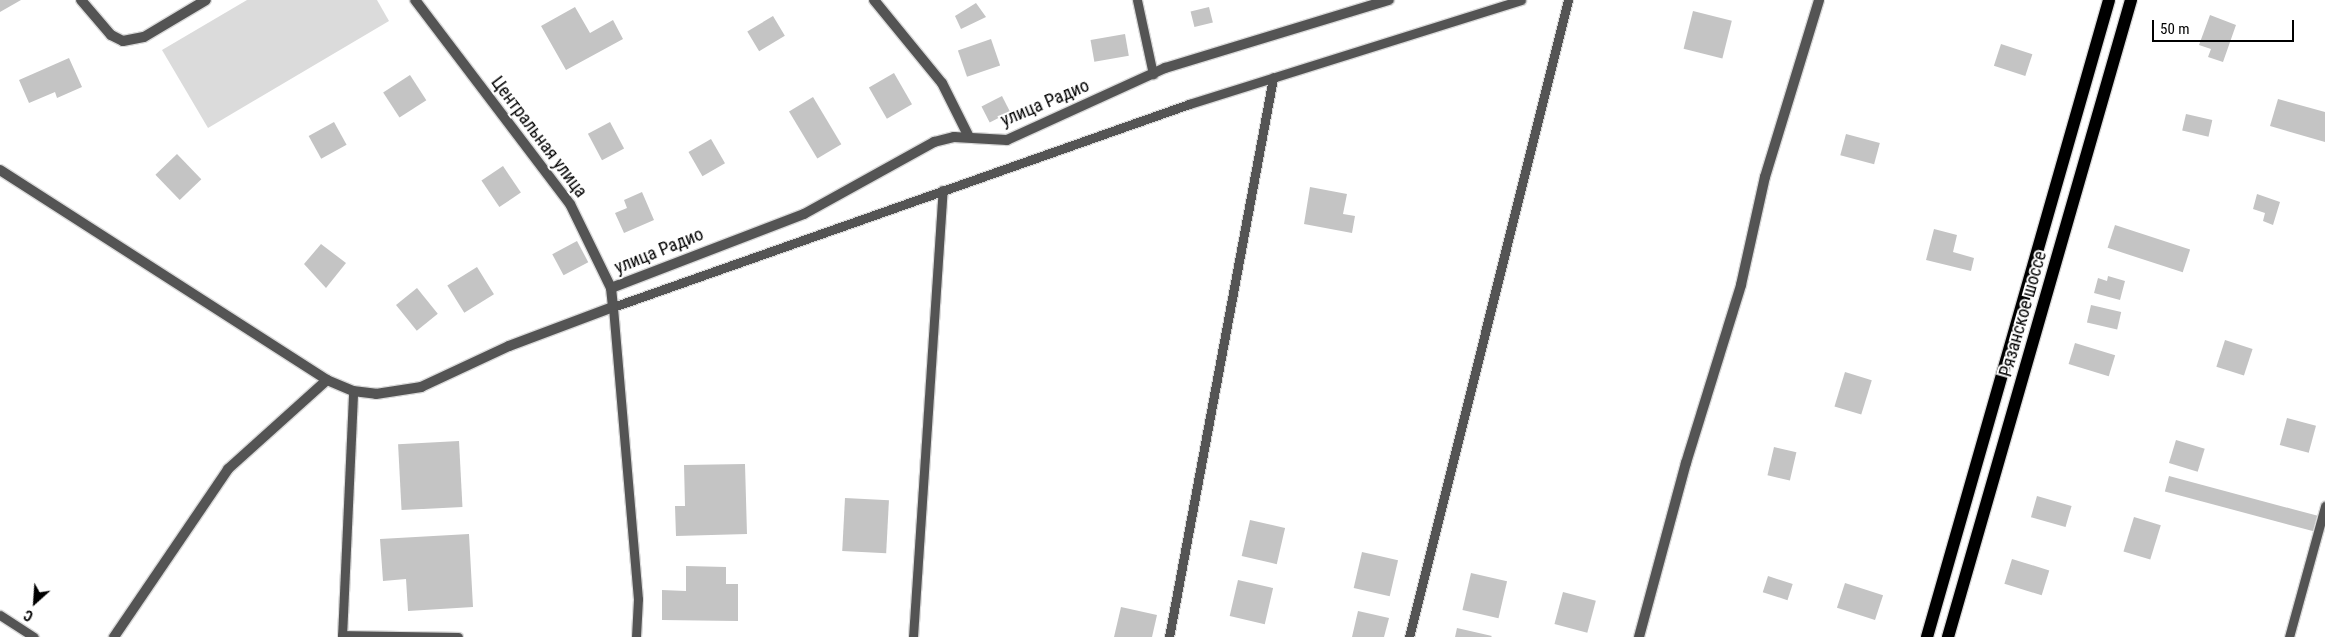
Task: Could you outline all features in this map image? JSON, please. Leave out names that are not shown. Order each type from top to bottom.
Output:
[{"type":"main road","name":"Рязанское шоссе","points":[[1927,637],[2109,0]]},
{"type":"main road","name":"Рязанское шоссе","points":[[1948,637],[2132,0]]},
{"type":"street","points":[[81,0],[111,35],[123,41],[144,37],[206,0]]},
{"type":"street","name":"Центральная улица","points":[[415,0],[570,204],[611,288],[613,306]]},
{"type":"street","points":[[874,0],[942,83],[969,137]]},
{"type":"street","name":"улица Радио","points":[[611,288],[804,214],[934,142],[969,137],[1008,140],[1153,74],[1389,0]]},
{"type":"street","points":[[1639,637],[1686,463],[1741,285],[1765,177],[1819,0]]},
{"type":"street","points":[[0,170],[327,380],[353,391],[376,394],[421,387],[509,346],[613,306]]},
{"type":"street","points":[[114,637],[228,470],[327,380]]},
{"type":"lane","points":[[1137,0],[1153,74]]},
{"type":"lane","points":[[636,637],[638,599],[613,306],[943,190],[1273,78],[1521,0]]},
{"type":"lane","points":[[1409,637],[1568,0]]},
{"type":"lane","points":[[1169,637],[1273,78]]},
{"type":"lane","points":[[914,637],[943,190]]},
{"type":"lane","points":[[353,391],[342,636],[458,637]]},
{"type":"lane","points":[[2288,637],[2325,506]]},
{"type":"lane","points":[[0,615],[34,637]]},
{"type":"shaded area","points":[[247,0],[377,0],[389,21],[208,128],[162,50]]},
{"type":"building","points":[[0,0],[21,0],[0,12]]},
{"type":"building","points":[[976,3],[986,17],[961,29],[955,16]]},
{"type":"building","points":[[575,7],[590,33],[613,20],[623,39],[566,70],[541,26]]},
{"type":"building","points":[[1209,7],[1213,23],[1194,27],[1191,12]]},
{"type":"building","points":[[1693,11],[1732,21],[1722,59],[1684,49]]},
{"type":"building","points":[[2210,15],[2236,25],[2223,62],[2208,57],[2211,49],[2199,45]]},
{"type":"building","points":[[773,16],[785,36],[759,51],[747,31]]},
{"type":"building","points":[[1125,34],[1129,56],[1094,62],[1091,40]]},
{"type":"building","points":[[991,39],[1000,65],[967,77],[958,50]]},
{"type":"building","points":[[2001,44],[2032,54],[2025,76],[1994,66]]},
{"type":"building","points":[[69,58],[82,87],[57,98],[55,92],[29,103],[19,80]]},
{"type":"building","points":[[894,73],[912,104],[887,119],[869,88]]},
{"type":"building","points":[[410,75],[426,100],[400,118],[383,92]]},
{"type":"building","points":[[1002,96],[1010,112],[990,122],[982,106]]},
{"type":"building","points":[[813,97],[841,144],[817,159],[789,111]]},
{"type":"building","points":[[2278,99],[2325,112],[2325,142],[2270,126]]},
{"type":"building","points":[[2186,114],[2212,120],[2208,137],[2182,131]]},
{"type":"building","points":[[334,122],[347,145],[321,159],[309,136]]},
{"type":"building","points":[[610,122],[624,148],[602,160],[588,134]]},
{"type":"building","points":[[1846,134],[1880,143],[1874,164],[1840,155]]},
{"type":"building","points":[[711,139],[725,163],[702,176],[688,152]]},
{"type":"building","points":[[177,154],[201,179],[180,200],[155,175]]},
{"type":"building","points":[[503,166],[521,193],[499,207],[481,181]]},
{"type":"building","points":[[1310,187],[1347,194],[1343,214],[1355,216],[1352,233],[1304,224]]},
{"type":"building","points":[[642,192],[654,220],[624,233],[615,213],[627,208],[624,200]]},
{"type":"building","points":[[2257,194],[2280,202],[2273,225],[2263,221],[2265,213],[2253,209]]},
{"type":"building","points":[[2115,225],[2190,249],[2183,272],[2108,248]]},
{"type":"building","points":[[1934,229],[1957,235],[1953,252],[1974,258],[1971,271],[1926,260]]},
{"type":"building","points":[[577,241],[588,262],[564,275],[552,254]]},
{"type":"building","points":[[321,244],[346,263],[326,288],[304,264]]},
{"type":"building","points":[[477,267],[494,294],[464,313],[447,286]]},
{"type":"building","points":[[2108,276],[2125,281],[2120,300],[2094,293],[2098,278],[2107,281]]},
{"type":"building","points":[[417,288],[438,314],[417,331],[396,305]]},
{"type":"building","points":[[2091,305],[2121,312],[2117,330],[2087,323]]},
{"type":"building","points":[[2225,340],[2253,349],[2244,376],[2216,367]]},
{"type":"building","points":[[2075,343],[2115,355],[2109,376],[2069,364]]},
{"type":"building","points":[[1845,372],[1872,380],[1861,415],[1834,406]]},
{"type":"building","points":[[2287,418],[2316,426],[2309,453],[2280,445]]},
{"type":"building","points":[[2176,440],[2205,449],[2198,472],[2169,463]]},
{"type":"building","points":[[459,441],[462,507],[402,510],[398,444]]},
{"type":"building","points":[[1774,447],[1796,452],[1790,480],[1767,475]]},
{"type":"building","points":[[745,464],[747,534],[676,536],[675,506],[685,506],[684,465]]},
{"type":"building","points":[[2169,476],[2318,516],[2314,531],[2165,491]]},
{"type":"building","points":[[2037,496],[2072,506],[2066,527],[2031,517]]},
{"type":"building","points":[[845,498],[889,500],[886,553],[842,551]]},
{"type":"building","points":[[2134,517],[2161,525],[2150,560],[2123,551]]},
{"type":"building","points":[[1250,520],[1285,528],[1277,564],[1242,556]]},
{"type":"building","points":[[469,534],[473,607],[408,611],[406,579],[383,581],[380,539]]},
{"type":"building","points":[[1362,552],[1398,560],[1390,596],[1354,588]]},
{"type":"building","points":[[2012,559],[2049,570],[2042,595],[2004,584]]},
{"type":"building","points":[[686,566],[726,567],[726,584],[738,584],[738,621],[662,620],[662,590],[686,591]]},
{"type":"building","points":[[1471,573],[1507,581],[1499,618],[1462,610]]},
{"type":"building","points":[[1768,576],[1793,584],[1787,600],[1763,592]]},
{"type":"building","points":[[1238,580],[1273,588],[1265,624],[1230,616]]},
{"type":"building","points":[[1845,583],[1883,595],[1875,620],[1837,608]]},
{"type":"building","points":[[1563,592],[1596,601],[1587,633],[1554,624]]},
{"type":"building","points":[[1121,607],[1157,615],[1152,637],[1114,637]]},
{"type":"building","points":[[1358,611],[1389,618],[1384,637],[1352,637]]},
{"type":"building","points":[[1457,628],[1492,636],[1455,637]]}]
